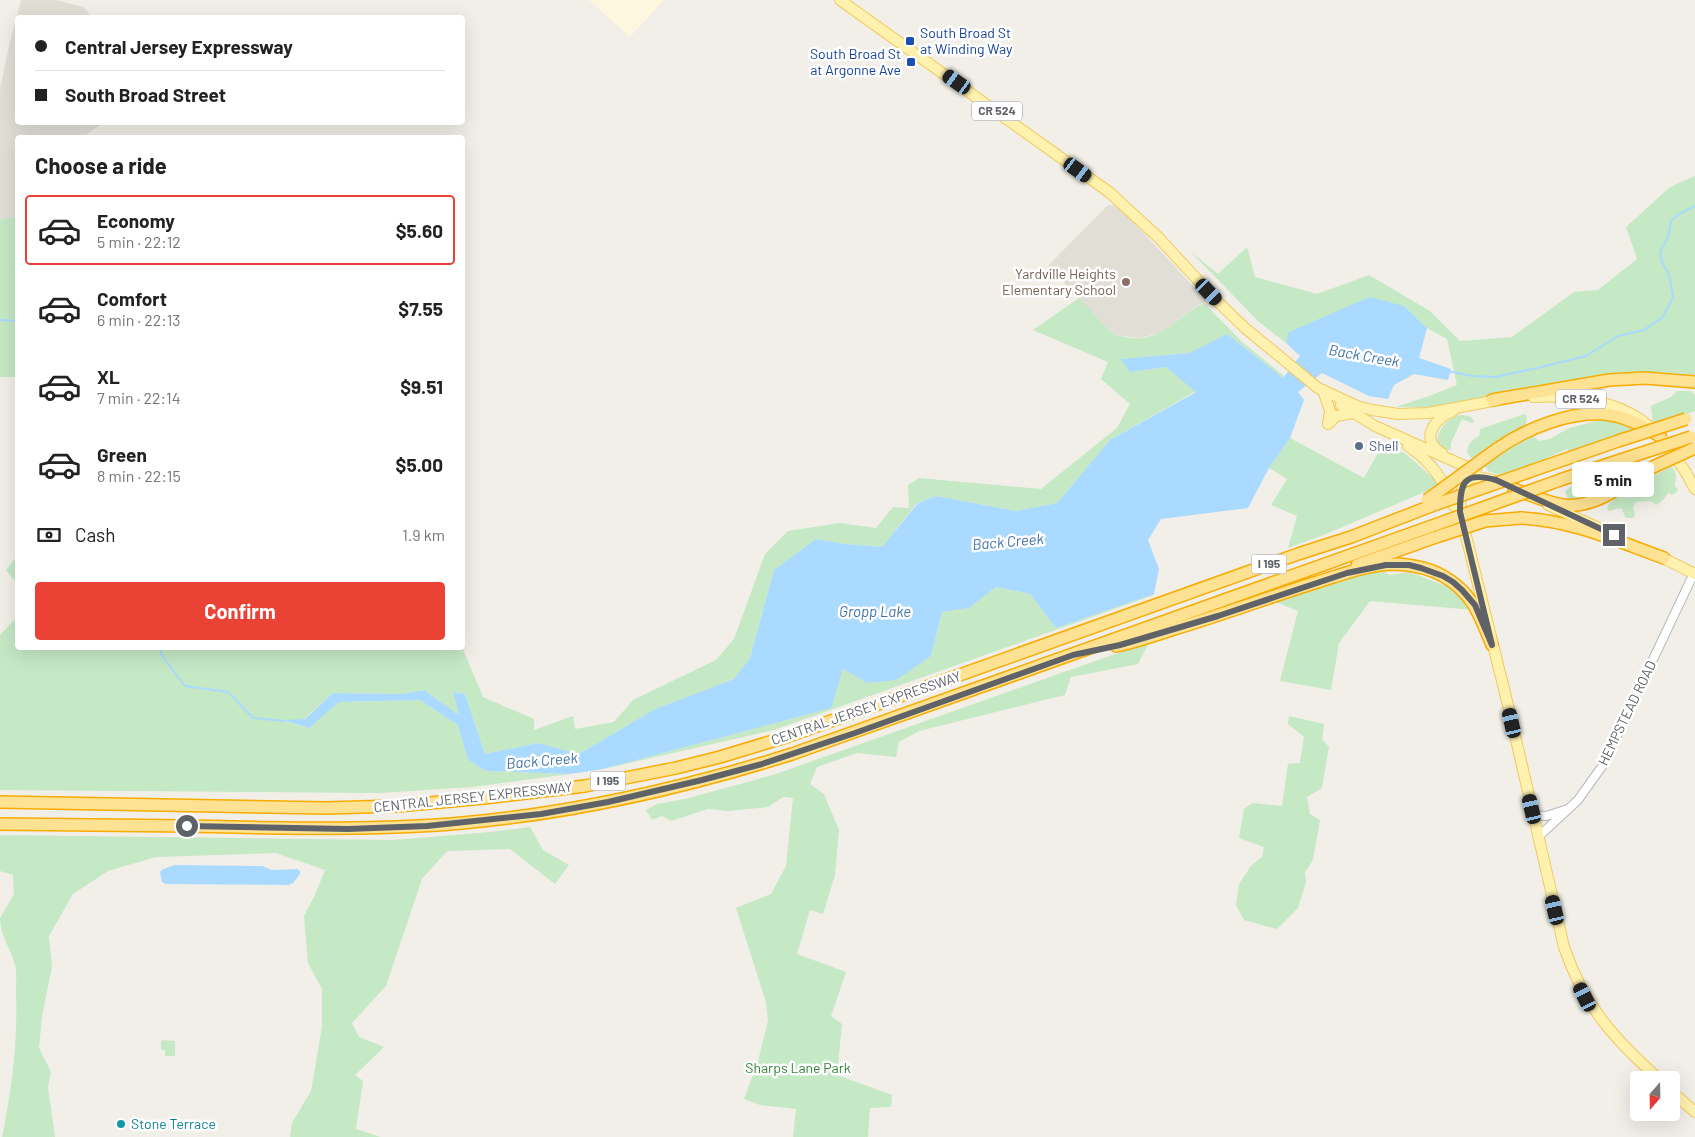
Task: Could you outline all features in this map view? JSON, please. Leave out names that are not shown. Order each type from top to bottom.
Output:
[{"type":"highway","points":[[1492,400],[1609,380],[1646,378],[1695,382]]},
{"type":"highway","points":[[1429,503],[1511,439],[1538,426],[1562,419],[1593,414],[1612,415],[1640,424],[1660,436]]},
{"type":"highway","points":[[1429,503],[1690,418]]},
{"type":"highway","points":[[1514,489],[1563,505],[1582,504],[1602,498],[1694,440]]},
{"type":"highway","name":"CENTRAL JERSEY EXPRESSWAY","points":[[0,824],[348,829],[463,823],[550,812],[636,796],[748,768],[864,730],[1563,479],[1639,454],[1694,440]]},
{"type":"highway","name":"CENTRAL JERSEY EXPRESSWAY","points":[[0,802],[326,808],[397,806],[539,792],[630,777],[720,756],[786,737],[1289,557],[1351,537],[1362,530],[1429,503]]},
{"type":"highway","points":[[1299,588],[1485,521],[1521,518],[1547,520],[1579,528],[1664,558]]},
{"type":"highway","points":[[1073,655],[1120,645],[1162,633],[1347,573],[1386,565],[1409,565],[1421,568],[1453,582],[1475,605],[1492,645]]},
{"type":"main road","name":"CR 524","points":[[831,0],[869,22]]},
{"type":"main road","name":"CR 524","points":[[840,0],[1109,192],[1158,237],[1245,328],[1285,362],[1354,413],[1375,426],[1695,573]]},
{"type":"main road","name":"CR 524","points":[[1320,389],[1357,406],[1385,413],[1414,414],[1492,400],[1550,396],[1600,402],[1625,410],[1660,436],[1685,471],[1695,489]]},
{"type":"main road","points":[[1320,389],[1330,411],[1328,424],[1336,416],[1354,413]]},
{"type":"main road","points":[[1449,459],[1435,448],[1432,443],[1432,428],[1447,413],[1470,404]]},
{"type":"main road","points":[[1375,426],[1413,449],[1433,467],[1448,491],[1467,538]]},
{"type":"main road","points":[[1496,480],[1476,476],[1466,481],[1461,490],[1460,512],[1564,947],[1579,984],[1596,1013],[1607,1028],[1650,1071]]},
{"type":"main road","points":[[1680,1099],[1695,1112]]},
{"type":"street","name":"HEMPSTEAD ROAD","points":[[1538,837],[1570,808],[1595,778],[1611,749],[1695,573]]},
{"type":"street","points":[[1533,815],[1546,816],[1570,808]]},
{"type":"shaded area","points":[[21,0],[56,0],[83,7],[89,13],[89,15],[17,15]]},
{"type":"shaded area","points":[[589,0],[664,0],[630,37]]},
{"type":"shaded area","points":[[15,23],[15,125],[100,125],[86,135],[15,135],[15,217],[0,219],[0,89]]},
{"type":"shaded area","name":"Yardville Heights Elementary School","points":[[1109,205],[1117,206],[1207,301],[1196,306],[1162,332],[1141,338],[1114,335],[1048,266]]},
{"type":"green space","points":[[1695,176],[1695,375],[1658,372],[1590,378],[1530,391],[1429,407],[1396,407],[1457,385],[1447,339],[1427,328],[1404,306],[1290,332],[1286,343],[1259,322],[1191,252],[1218,274],[1247,247],[1255,277],[1317,294],[1369,275],[1430,311],[1460,341],[1512,337],[1574,292],[1598,290],[1637,259],[1626,227],[1670,187]]},
{"type":"green space","points":[[15,217],[15,377],[0,377],[0,219]]},
{"type":"green space","points":[[1079,298],[1114,335],[1142,338],[1159,333],[1204,303],[1241,341],[1284,376],[1283,378],[1227,334],[1189,353],[1122,359],[1130,372],[1166,367],[1196,391],[1110,440],[1057,503],[1016,511],[936,496],[917,503],[882,547],[816,539],[774,570],[750,658],[734,679],[655,709],[579,754],[538,743],[485,754],[465,694],[454,692],[459,715],[424,690],[401,694],[333,693],[304,719],[284,721],[308,728],[339,702],[420,700],[458,725],[468,760],[486,771],[570,774],[472,787],[380,793],[0,790],[0,635],[15,619],[15,650],[463,650],[483,697],[534,719],[534,730],[573,716],[575,729],[614,722],[633,700],[716,660],[734,639],[765,554],[788,531],[840,523],[876,528],[893,507],[909,508],[908,485],[919,478],[1041,489],[1117,428],[1130,404],[1101,379],[1108,362],[1033,330]]},
{"type":"green space","points":[[1677,391],[1690,391],[1695,395],[1695,411],[1656,425],[1653,423],[1651,406],[1671,397]]},
{"type":"green space","points":[[1525,414],[1527,417],[1525,428],[1475,460],[1471,458],[1467,452],[1468,446],[1472,440],[1479,436],[1480,429]]},
{"type":"green space","points":[[1459,415],[1470,417],[1474,422],[1462,419],[1451,443],[1451,450],[1440,447],[1438,439],[1441,429],[1448,421]]},
{"type":"green space","points":[[1599,420],[1617,420],[1635,427],[1628,434],[1570,452],[1567,449],[1547,458],[1538,465],[1505,477],[1488,471],[1485,466],[1508,449],[1532,435],[1539,441],[1550,439],[1567,429]]},
{"type":"green space","points":[[1290,438],[1364,478],[1383,444],[1406,454],[1441,485],[1326,534],[1288,548],[1297,516],[1271,505],[1287,479],[1269,468]]},
{"type":"green space","points":[[1672,466],[1676,475],[1675,486],[1678,489],[1676,493],[1671,495],[1669,492],[1656,505],[1651,501],[1636,502],[1633,506],[1635,515],[1633,518],[1626,518],[1621,508],[1609,511],[1607,508],[1609,504],[1619,495],[1625,496],[1651,477]]},
{"type":"green space","points":[[1609,475],[1616,476],[1614,486],[1585,491],[1581,498],[1573,501],[1568,499],[1565,491],[1571,487],[1593,482]]},
{"type":"green space","points":[[15,559],[15,581],[6,570]]},
{"type":"green space","points":[[1371,563],[1389,575],[1409,572],[1449,587],[1474,610],[1370,601],[1339,643],[1331,690],[1280,681],[1298,611],[1276,602],[1277,597]]},
{"type":"green space","points":[[996,587],[1030,594],[1056,628],[1154,595],[774,730],[603,769],[830,708],[843,669],[867,683],[931,656],[942,612],[969,608]]},
{"type":"green space","name":"Sharps Lane Park","points":[[1149,642],[1138,664],[1071,677],[1065,695],[919,731],[899,742],[896,757],[857,753],[817,767],[810,784],[824,794],[839,830],[835,875],[823,914],[810,910],[797,954],[846,972],[831,1016],[842,1024],[837,1075],[892,1095],[891,1107],[870,1108],[868,1137],[793,1137],[796,1109],[760,1105],[744,1099],[758,1061],[768,1021],[766,1002],[736,908],[771,894],[786,866],[793,798],[783,797],[768,807],[728,811],[708,809],[671,821],[662,816],[652,820],[646,810],[657,804],[685,799],[773,775]]},
{"type":"green space","points":[[1289,716],[1324,724],[1322,739],[1329,747],[1322,788],[1307,797],[1310,814],[1320,820],[1313,860],[1305,872],[1306,882],[1298,908],[1277,929],[1244,920],[1236,905],[1239,884],[1251,866],[1262,857],[1264,847],[1239,838],[1244,809],[1253,803],[1282,806],[1288,764],[1300,763],[1304,737],[1288,724]]},
{"type":"green space","points":[[530,827],[543,850],[569,865],[555,884],[510,849],[447,851],[422,879],[386,986],[352,1023],[359,1037],[384,1047],[355,1075],[363,1081],[356,1129],[380,1137],[290,1137],[292,1123],[311,1091],[322,1027],[322,989],[308,963],[304,916],[325,870],[276,853],[156,857],[108,871],[73,894],[49,936],[52,967],[42,1016],[39,1048],[51,1072],[48,1087],[55,1137],[2,1137],[13,1065],[16,1029],[16,971],[0,925],[0,918],[14,894],[13,875],[0,871],[0,835],[392,840]]},
{"type":"green space","points":[[161,1041],[175,1041],[175,1056],[165,1056],[165,1050],[161,1050]]},
{"type":"water","name":"Gropp Lake","points":[[1370,297],[1404,306],[1427,328],[1419,358],[1451,369],[1448,380],[1414,374],[1394,385],[1388,399],[1369,396],[1322,373],[1298,392],[1304,400],[1290,438],[1269,468],[1248,508],[1161,519],[1148,540],[1159,569],[1154,594],[1056,628],[1030,594],[996,587],[969,608],[942,612],[931,656],[896,680],[867,683],[843,669],[831,708],[603,769],[570,774],[486,771],[468,760],[458,725],[420,700],[339,702],[309,728],[282,720],[305,719],[333,693],[401,694],[424,690],[459,715],[453,692],[465,694],[485,754],[538,743],[579,754],[655,709],[734,679],[750,658],[774,570],[816,539],[882,547],[918,503],[936,496],[1016,511],[1057,503],[1110,440],[1196,392],[1166,367],[1130,372],[1121,359],[1189,353],[1227,334],[1283,378],[1300,356],[1286,343],[1289,332]]},
{"type":"water","points":[[175,865],[262,866],[272,870],[297,869],[300,871],[300,874],[289,885],[166,884],[162,882],[160,872]]},
{"type":"waterway","name":"Back Creek","points":[[1448,371],[1472,376],[1495,377],[1586,356],[1618,336],[1644,330],[1663,317],[1673,297],[1669,274],[1662,262],[1660,252],[1668,237],[1671,221],[1679,214],[1695,206]]},
{"type":"waterway","name":"Back Creek","points":[[0,320],[15,321]]},
{"type":"waterway","name":"Back Creek","points":[[160,650],[185,686],[228,692],[253,718],[284,721]]},
{"type":"place","name":"South Broad St at Winding Way","points":[[910,41]]},
{"type":"place","name":"South Broad St at Argonne Ave","points":[[911,62]]},
{"type":"place","name":"Yardville Heights Elementary School","points":[[1126,282]]},
{"type":"place","name":"Shell","points":[[1359,446]]},
{"type":"place","name":"Stone Terrace","points":[[121,1124]]},
{"type":"route","points":[[187,826],[291,829],[427,826],[541,814],[645,794],[762,764],[855,733],[1073,655],[1120,645],[1162,633],[1347,573],[1386,565],[1409,565],[1421,568],[1432,571],[1453,582],[1475,605],[1492,645],[1460,512],[1463,485],[1466,481],[1476,476],[1496,480],[1614,535]]}]
